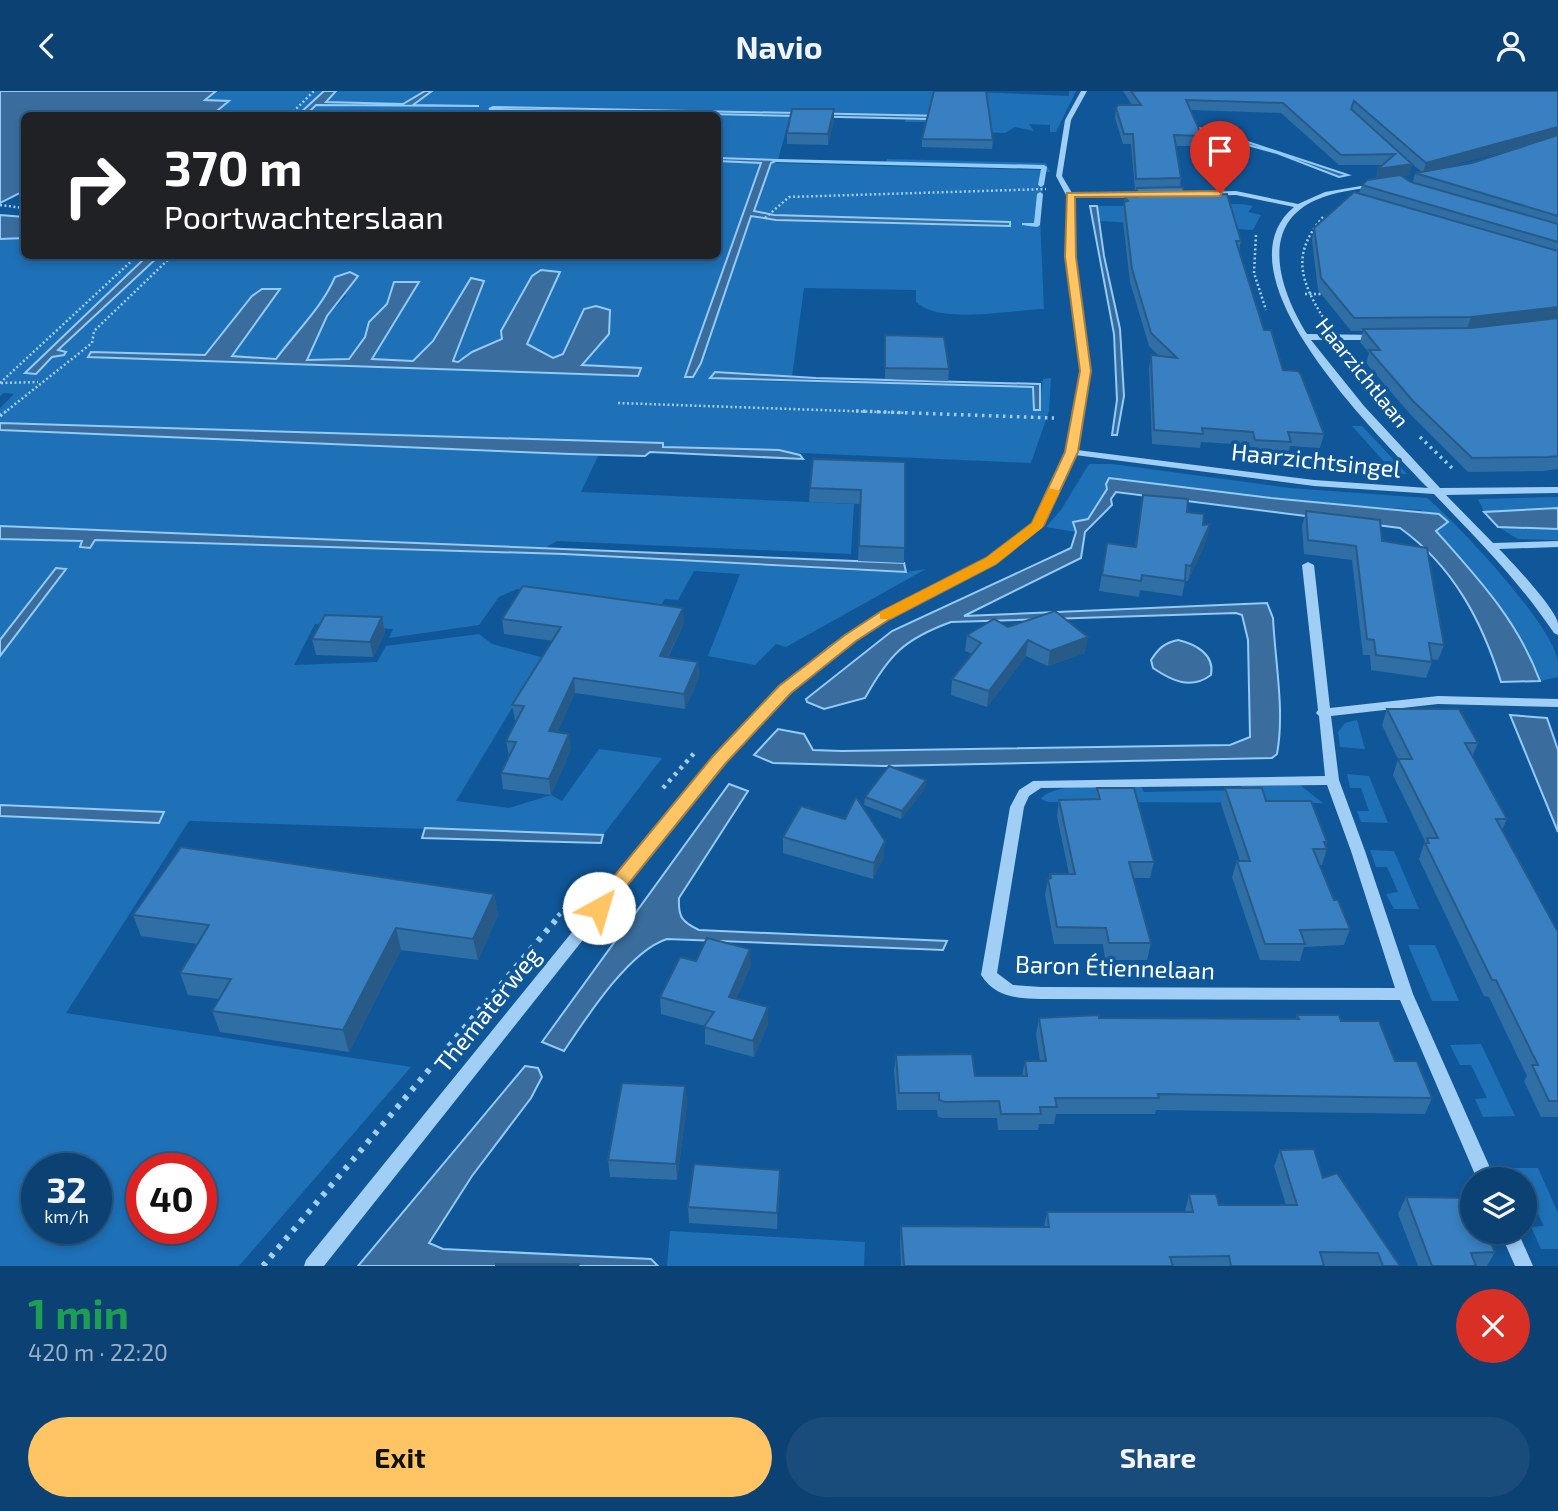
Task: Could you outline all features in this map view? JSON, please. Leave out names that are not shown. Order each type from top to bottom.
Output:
[{"type":"street","name":"Thematerweg","points":[[313,1266],[689,797],[785,689],[833,649],[864,629],[991,561],[1038,525],[1072,452],[1085,371],[1070,257],[1068,192],[1059,176],[1068,120],[1084,91]]},
{"type":"street","name":"Haarzichtlaan","points":[[1391,182],[1331,192],[1300,206],[1284,220],[1275,239],[1284,295],[1304,337],[1348,392],[1490,546],[1549,615],[1558,631]]},
{"type":"street","points":[[1068,192],[1236,193],[1300,206]]},
{"type":"street","points":[[1331,192],[1351,198]]},
{"type":"street","points":[[1304,337],[1386,337]]},
{"type":"street","name":"Haarzichtsingel","points":[[1072,452],[1292,482],[1440,494],[1558,490]]},
{"type":"street","points":[[1490,546],[1558,544]]},
{"type":"street","points":[[1308,565],[1322,713],[1332,780],[1359,851],[1405,994],[1481,1167]]},
{"type":"street","points":[[1322,713],[1438,699],[1558,703]]},
{"type":"street","name":"Baron Étiennelaan","points":[[1332,780],[1038,784],[1024,793],[1017,807],[989,975],[1009,991],[1041,993],[1405,994]]},
{"type":"street","points":[[1514,1244],[1524,1266]]},
{"type":"path","points":[[293,112],[314,91]]},
{"type":"path","points":[[765,218],[789,197],[1068,192]]},
{"type":"path","points":[[1270,317],[1258,292],[1250,259],[1257,230],[1280,202]]},
{"type":"path","points":[[0,205],[21,208]]},
{"type":"path","points":[[0,383],[134,259]]},
{"type":"path","points":[[0,416],[40,382],[64,368],[92,343],[94,331],[169,259]]},
{"type":"path","points":[[1284,295],[1335,293]]},
{"type":"path","points":[[0,383],[40,382]]},
{"type":"path","points":[[618,403],[1054,418]]},
{"type":"shaded area","points":[[0,91],[216,91],[205,100],[229,101],[216,112],[21,112],[21,192],[0,203]]},
{"type":"shaded area","points":[[216,91],[324,91],[301,112],[216,112],[228,102],[204,100]]},
{"type":"shaded area","points":[[324,91],[336,91],[326,102],[403,104],[425,91],[432,91],[413,105],[479,106],[316,105],[309,112],[301,112]]},
{"type":"shaded area","points":[[336,91],[425,91],[403,104],[325,102]]},
{"type":"shaded area","points":[[432,91],[956,91],[1069,96],[1069,91],[1076,91],[1056,132],[1050,132],[1050,125],[1029,124],[1034,131],[1015,127],[1005,133],[981,132],[969,122],[905,122],[906,119],[721,114],[721,112],[490,109],[615,112],[309,112],[316,105],[478,107],[412,105]]},
{"type":"shaded area","points":[[493,107],[945,116],[972,120],[721,114],[721,112],[489,109]]},
{"type":"shaded area","points":[[721,115],[790,116],[778,160],[721,158]]},
{"type":"shaded area","points":[[1172,122],[1220,133],[1348,175],[1339,177],[1277,153],[1174,125]]},
{"type":"shaded area","points":[[721,158],[778,160],[771,163],[754,211],[774,215],[1010,222],[1010,226],[776,220],[751,216],[701,363],[693,377],[685,377],[761,163],[721,161]]},
{"type":"shaded area","points":[[887,159],[1046,163],[1050,172],[1044,172],[1040,217],[1044,309],[958,315],[927,309],[916,302],[916,290],[804,288],[792,377],[715,372],[710,377],[755,381],[1033,387],[1034,409],[1039,410],[1043,379],[1051,378],[1049,411],[1031,463],[663,447],[663,443],[0,423],[0,408],[14,394],[4,393],[0,396],[0,239],[21,238],[21,259],[144,259],[26,373],[58,351],[156,259],[721,259],[721,161],[761,162],[686,373],[693,377],[751,216],[897,224],[1009,226],[1009,222],[774,215],[754,211],[772,163],[1041,170],[1042,166],[886,162]],"holes":[[[541,270],[526,344],[553,358],[564,354],[583,309],[596,306],[610,310],[581,365],[641,368],[638,376],[88,356],[91,352],[205,355],[252,296],[280,290],[232,356],[276,359],[316,309],[335,277],[346,296],[327,316],[306,360],[349,359],[365,337],[369,322],[387,304],[394,282],[419,283],[371,360],[413,361],[433,341],[471,278],[483,281],[453,361],[502,339],[501,330],[532,276]]]},
{"type":"shaded area","points":[[1090,206],[1097,206],[1104,256],[1120,329],[1124,396],[1117,435],[1112,435],[1117,400],[1114,334]]},
{"type":"shaded area","points":[[1097,206],[1253,206],[1248,212],[1261,215],[1253,230],[1100,221]]},
{"type":"shaded area","points":[[0,215],[21,217],[21,238],[0,239]]},
{"type":"shaded area","points":[[144,259],[156,259],[58,350],[66,352],[64,355],[52,357],[36,374],[25,373]]},
{"type":"shaded area","points":[[541,270],[560,272],[527,344],[553,358],[563,354],[584,309],[596,306],[610,310],[609,334],[582,365],[641,368],[638,376],[88,357],[91,352],[205,355],[252,296],[262,289],[280,289],[232,356],[276,359],[316,309],[335,277],[350,272],[358,276],[327,316],[307,360],[349,359],[365,337],[369,322],[387,304],[394,282],[419,282],[372,359],[413,361],[433,341],[471,278],[484,281],[453,361],[458,362],[472,352],[502,339],[501,331],[532,276]]},
{"type":"shaded area","points":[[715,372],[816,378],[1040,384],[1040,410],[1034,410],[1033,387],[710,378]]},
{"type":"shaded area","points":[[0,423],[663,443],[663,447],[779,450],[800,455],[803,459],[650,452],[645,456],[570,454],[0,430]]},
{"type":"shaded area","points":[[1352,426],[1362,426],[1407,474],[1396,475]]},
{"type":"shaded area","points":[[0,430],[599,454],[581,492],[854,504],[851,554],[557,541],[543,549],[508,548],[0,526]]},
{"type":"shaded area","points":[[1089,464],[1112,464],[1290,488],[1427,498],[1502,575],[1539,623],[1552,644],[1558,661],[1558,677],[1540,681],[1520,639],[1495,601],[1436,530],[1439,526],[1421,510],[1107,489],[1088,520],[1076,532],[1046,527],[1061,510]]},
{"type":"shaded area","points":[[1109,478],[1271,498],[1439,514],[1448,522],[1436,531],[1496,601],[1531,659],[1540,681],[1501,682],[1485,638],[1463,596],[1435,560],[1400,528],[1116,492],[1111,499],[1112,505],[1085,532],[1081,558],[964,616],[1267,603],[1273,618],[1280,703],[1277,754],[1272,758],[884,766],[773,763],[754,755],[778,729],[804,734],[813,750],[842,751],[1230,745],[1250,737],[1248,640],[1242,615],[1236,613],[951,622],[921,635],[899,650],[882,670],[865,698],[824,709],[807,702],[806,699],[892,631],[1071,548],[1076,532],[1073,522],[1088,519],[1107,489]]},
{"type":"shaded area","points":[[1558,497],[1558,508],[1484,512],[1478,499]]},
{"type":"shaded area","points":[[1558,508],[1558,529],[1498,527],[1484,512]]},
{"type":"shaded area","points":[[0,526],[904,563],[906,572],[564,554],[95,540],[90,548],[80,547],[82,541],[0,539]]},
{"type":"shaded area","points":[[1498,527],[1558,529],[1558,540],[1518,539]]},
{"type":"shaded area","points":[[0,539],[83,541],[81,547],[90,547],[95,540],[557,554],[840,570],[906,572],[926,569],[786,647],[776,644],[755,665],[708,656],[740,574],[694,571],[678,600],[665,599],[661,605],[517,589],[499,597],[479,625],[389,638],[393,629],[315,624],[294,665],[377,662],[386,646],[479,634],[492,644],[552,660],[557,705],[512,708],[456,801],[509,808],[551,795],[562,801],[599,749],[662,758],[603,835],[189,821],[66,1013],[411,1067],[239,1266],[0,1266],[0,816],[46,819],[163,812],[0,805],[0,656],[66,569],[56,568],[0,640]]},
{"type":"shaded area","points":[[56,568],[66,569],[0,656],[0,640]]},
{"type":"shaded area","points":[[1178,640],[1197,647],[1207,656],[1211,675],[1204,680],[1189,683],[1167,677],[1153,668],[1151,660],[1157,652],[1165,644]]},
{"type":"shaded area","points":[[1510,715],[1547,718],[1558,750],[1558,832]]},
{"type":"shaded area","points":[[1357,720],[1365,749],[1340,747],[1338,732],[1345,723]]},
{"type":"shaded area","points":[[1347,774],[1369,776],[1388,823],[1361,822],[1357,811],[1369,811],[1361,788],[1350,788]]},
{"type":"shaded area","points":[[729,784],[748,791],[679,898],[680,914],[689,924],[699,930],[947,941],[943,950],[667,939],[638,957],[624,971],[596,1004],[564,1051],[542,1042]]},
{"type":"shaded area","points":[[1240,784],[1300,785],[1323,803],[1048,802],[1041,799],[1048,793],[1073,787],[1141,786],[1144,792],[1242,790]]},
{"type":"shaded area","points":[[0,805],[164,812],[159,823],[0,816]]},
{"type":"shaded area","points":[[425,828],[603,835],[601,843],[422,838]]},
{"type":"shaded area","points":[[1370,850],[1394,851],[1419,909],[1394,909],[1386,894],[1398,892],[1387,867],[1376,867]]},
{"type":"shaded area","points":[[1408,945],[1435,945],[1459,1001],[1432,1001]]},
{"type":"shaded area","points":[[1481,1044],[1515,1116],[1483,1117],[1475,1099],[1487,1098],[1471,1065],[1460,1065],[1450,1045]]},
{"type":"shaded area","points":[[525,1066],[538,1068],[542,1077],[531,1098],[472,1176],[429,1243],[443,1249],[651,1259],[658,1266],[358,1266]]},
{"type":"shaded area","points":[[1537,1168],[1558,1213],[1558,1249],[1541,1249],[1537,1240],[1537,1227],[1544,1226],[1537,1212]]},
{"type":"shaded area","points":[[670,1231],[865,1242],[864,1266],[667,1266]]},
{"type":"building","points":[[934,91],[986,91],[993,140],[922,139]]},
{"type":"building","points":[[1131,91],[1558,91],[1558,127],[1426,163],[1354,101],[1351,109],[1412,164],[1378,169],[1395,154],[1341,155],[1283,103],[1186,100],[1202,136],[1174,135],[1181,178],[1136,179],[1133,134],[1124,134],[1116,108],[1118,105],[1141,105]]},
{"type":"building","points":[[792,109],[834,109],[828,134],[787,133]]},
{"type":"building","points":[[1558,135],[1558,216],[1415,173],[1472,163]]},
{"type":"building","points":[[1400,175],[1411,182],[1558,224],[1558,242],[1362,185],[1367,180]]},
{"type":"building","points":[[1183,187],[1184,196],[1227,194],[1241,241],[1236,241],[1264,330],[1271,330],[1283,370],[1298,371],[1301,375],[1324,434],[1288,432],[1291,442],[1255,440],[1253,432],[1202,428],[1203,434],[1154,430],[1151,355],[1177,358],[1151,333],[1132,269],[1124,202],[1128,201],[1125,197],[1138,197],[1137,188]]},
{"type":"building","points":[[1354,192],[1558,251],[1558,307],[1471,317],[1354,318],[1321,278],[1314,228]]},
{"type":"building","points":[[1558,318],[1558,456],[1548,457],[1472,458],[1413,401],[1369,350],[1380,350],[1363,329],[1471,328]]},
{"type":"building","points":[[885,335],[944,337],[949,369],[885,368]]},
{"type":"building","points":[[813,459],[905,462],[905,548],[859,546],[861,490],[810,488]]},
{"type":"building","points":[[1143,495],[1188,499],[1187,512],[1204,514],[1203,525],[1210,524],[1191,566],[1186,565],[1185,581],[1142,575],[1141,581],[1102,575],[1107,543],[1136,547]]},
{"type":"building","points":[[1306,511],[1380,520],[1382,541],[1427,548],[1444,645],[1429,643],[1432,662],[1376,655],[1374,640],[1367,639],[1356,546],[1308,540]]},
{"type":"building","points":[[523,586],[683,608],[660,656],[698,662],[684,694],[574,678],[549,731],[569,734],[549,779],[501,773],[516,742],[506,741],[524,706],[512,705],[561,627],[502,619]]},
{"type":"building","points":[[1055,611],[1088,637],[1050,651],[1028,640],[989,691],[952,679],[981,643],[967,635],[994,619],[1008,627]]},
{"type":"building","points":[[325,615],[382,617],[370,642],[312,639]]},
{"type":"building","points":[[1387,709],[1459,709],[1478,743],[1465,743],[1507,819],[1496,819],[1558,932],[1558,1101],[1549,1101],[1532,1065],[1538,1065],[1496,980],[1492,980],[1425,843],[1429,843],[1427,838],[1438,838],[1398,759],[1412,759]]},
{"type":"building","points":[[889,766],[926,780],[902,811],[865,797]]},
{"type":"building","points":[[1097,788],[1134,788],[1154,862],[1129,862],[1151,943],[1109,943],[1106,928],[1057,927],[1048,879],[1051,878],[1050,874],[1075,874],[1059,800],[1100,799]]},
{"type":"building","points":[[1225,788],[1262,788],[1266,801],[1311,801],[1327,842],[1324,842],[1327,849],[1313,849],[1334,900],[1338,900],[1350,929],[1300,930],[1305,944],[1265,944],[1237,861],[1250,861]]},
{"type":"building","points":[[856,797],[885,841],[874,863],[783,837],[801,806],[845,819]]},
{"type":"building","points":[[181,847],[494,894],[473,939],[396,928],[343,1030],[212,1011],[231,979],[180,973],[209,925],[133,915]]},
{"type":"building","points":[[707,938],[750,949],[729,997],[768,1007],[753,1041],[704,1027],[714,1012],[660,997],[680,957],[696,961]]},
{"type":"building","points":[[1099,1015],[1099,1018],[1299,1019],[1297,1015],[1339,1015],[1341,1021],[1379,1021],[1395,1061],[1417,1061],[1432,1098],[1158,1094],[1159,1098],[1055,1098],[1057,1107],[1040,1107],[1041,1114],[1001,1114],[999,1101],[945,1102],[939,1100],[939,1093],[899,1093],[896,1055],[972,1054],[975,1076],[1027,1076],[1025,1061],[1046,1061],[1039,1018]]},
{"type":"building","points":[[622,1083],[685,1086],[676,1164],[608,1160]]},
{"type":"building","points":[[1314,1149],[1323,1178],[1337,1173],[1400,1266],[1383,1266],[1378,1253],[1320,1252],[1324,1266],[1231,1266],[1229,1256],[1170,1257],[1173,1266],[904,1266],[901,1226],[1049,1227],[1047,1212],[1193,1212],[1189,1194],[1216,1194],[1219,1205],[1297,1205],[1280,1150]]},
{"type":"building","points":[[694,1164],[780,1170],[777,1213],[688,1207]]},
{"type":"building","points":[[1406,1197],[1460,1198],[1460,1244],[1491,1244],[1495,1252],[1471,1253],[1476,1266],[1432,1266]]},
{"type":"building","points":[[496,1264],[579,1264],[496,1266]]},
{"type":"waterway","points":[[778,161],[1044,167],[1041,185]]},
{"type":"waterway","points":[[1024,224],[1037,225],[1040,194]]},
{"type":"slow traffic","points":[[885,616],[991,561],[1038,525],[1053,491]]},
{"type":"route","points":[[599,908],[719,760],[785,689],[833,649],[885,615],[991,561],[1038,525],[1072,452],[1085,371],[1070,257],[1070,195],[1220,193]]}]
